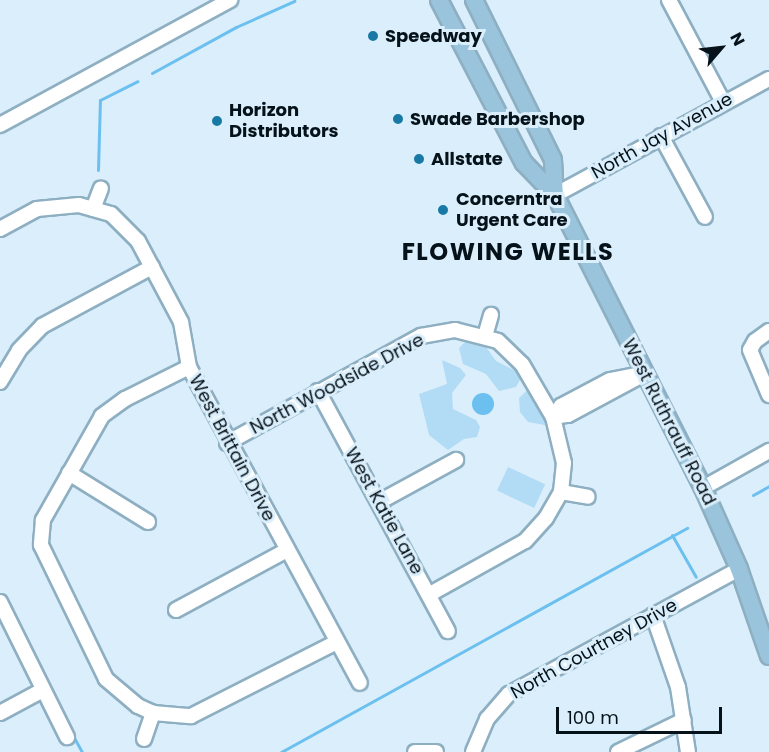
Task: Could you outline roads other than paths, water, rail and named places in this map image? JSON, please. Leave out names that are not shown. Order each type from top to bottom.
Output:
[{"type":"main road","name":"West Ruthrauff Road","points":[[439,0],[524,163],[555,195],[703,488],[739,569],[769,656]]},
{"type":"main road","name":"West Ruthrauff Road","points":[[474,0],[553,160],[555,195]]},
{"type":"street","points":[[0,125],[230,0]]},
{"type":"street","points":[[669,0],[723,102]]},
{"type":"street","name":"North Jay Avenue","points":[[555,195],[769,79]]},
{"type":"street","points":[[661,136],[705,217]]},
{"type":"street","points":[[0,229],[38,209],[79,205],[93,209],[101,188]]},
{"type":"street","name":"West Brittain Drive","points":[[93,209],[111,214],[138,241],[181,322],[189,367],[228,443],[360,683]]},
{"type":"street","points":[[0,382],[19,350],[42,326],[152,267]]},
{"type":"street","points":[[485,336],[491,315]]},
{"type":"street","name":"North Woodside Drive","points":[[228,443],[318,391],[422,336],[455,330],[498,341],[522,364],[553,417],[564,463],[561,492]]},
{"type":"street","points":[[769,331],[750,344],[751,357],[769,394]]},
{"type":"street","points":[[189,367],[125,399],[102,416],[43,520],[40,545],[106,679],[138,706],[153,713],[191,716],[337,642]]},
{"type":"street","points":[[553,417],[561,406],[610,380],[645,373]]},
{"type":"street","name":"West Katie Lane","points":[[318,391],[448,631]]},
{"type":"street","points":[[703,488],[769,451]]},
{"type":"street","points":[[379,502],[456,460]]},
{"type":"street","points":[[69,473],[148,522]]},
{"type":"street","points":[[430,594],[525,541],[546,518],[561,492],[588,497]]},
{"type":"street","points":[[176,610],[287,550]]},
{"type":"street","name":"North Courtney Drive","points":[[473,752],[487,719],[509,694],[739,569]]},
{"type":"street","points":[[0,602],[41,691],[67,737]]},
{"type":"street","points":[[653,615],[678,687],[688,752]]},
{"type":"street","points":[[0,713],[41,691]]},
{"type":"street","points":[[144,739],[153,713]]},
{"type":"street","points":[[618,752],[684,720]]},
{"type":"street","points":[[415,752],[436,752]]},
{"type":"water","points":[[483,393],[491,396],[494,404],[491,412],[483,415],[475,412],[472,404],[475,396]]},
{"type":"waterway","points":[[152,73],[236,27],[294,1]]},
{"type":"waterway","points":[[98,170],[100,100],[138,81]]},
{"type":"waterway","points":[[753,495],[769,486]]},
{"type":"waterway","points":[[281,752],[687,528]]},
{"type":"waterway","points":[[672,535],[696,577]]},
{"type":"waterway","points":[[72,734],[82,752]]},
{"type":"place","name":"Speedway","points":[[373,36]]},
{"type":"place","name":"Swade Barbershop","points":[[398,119]]},
{"type":"place","name":"Horizon Distributors","points":[[217,121]]},
{"type":"place","name":"Allstate","points":[[419,159]]},
{"type":"place","name":"Concerntra Urgent Care","points":[[443,210]]},
{"type":"district","name":"FLOWING WELLS","points":[[508,252]]}]
